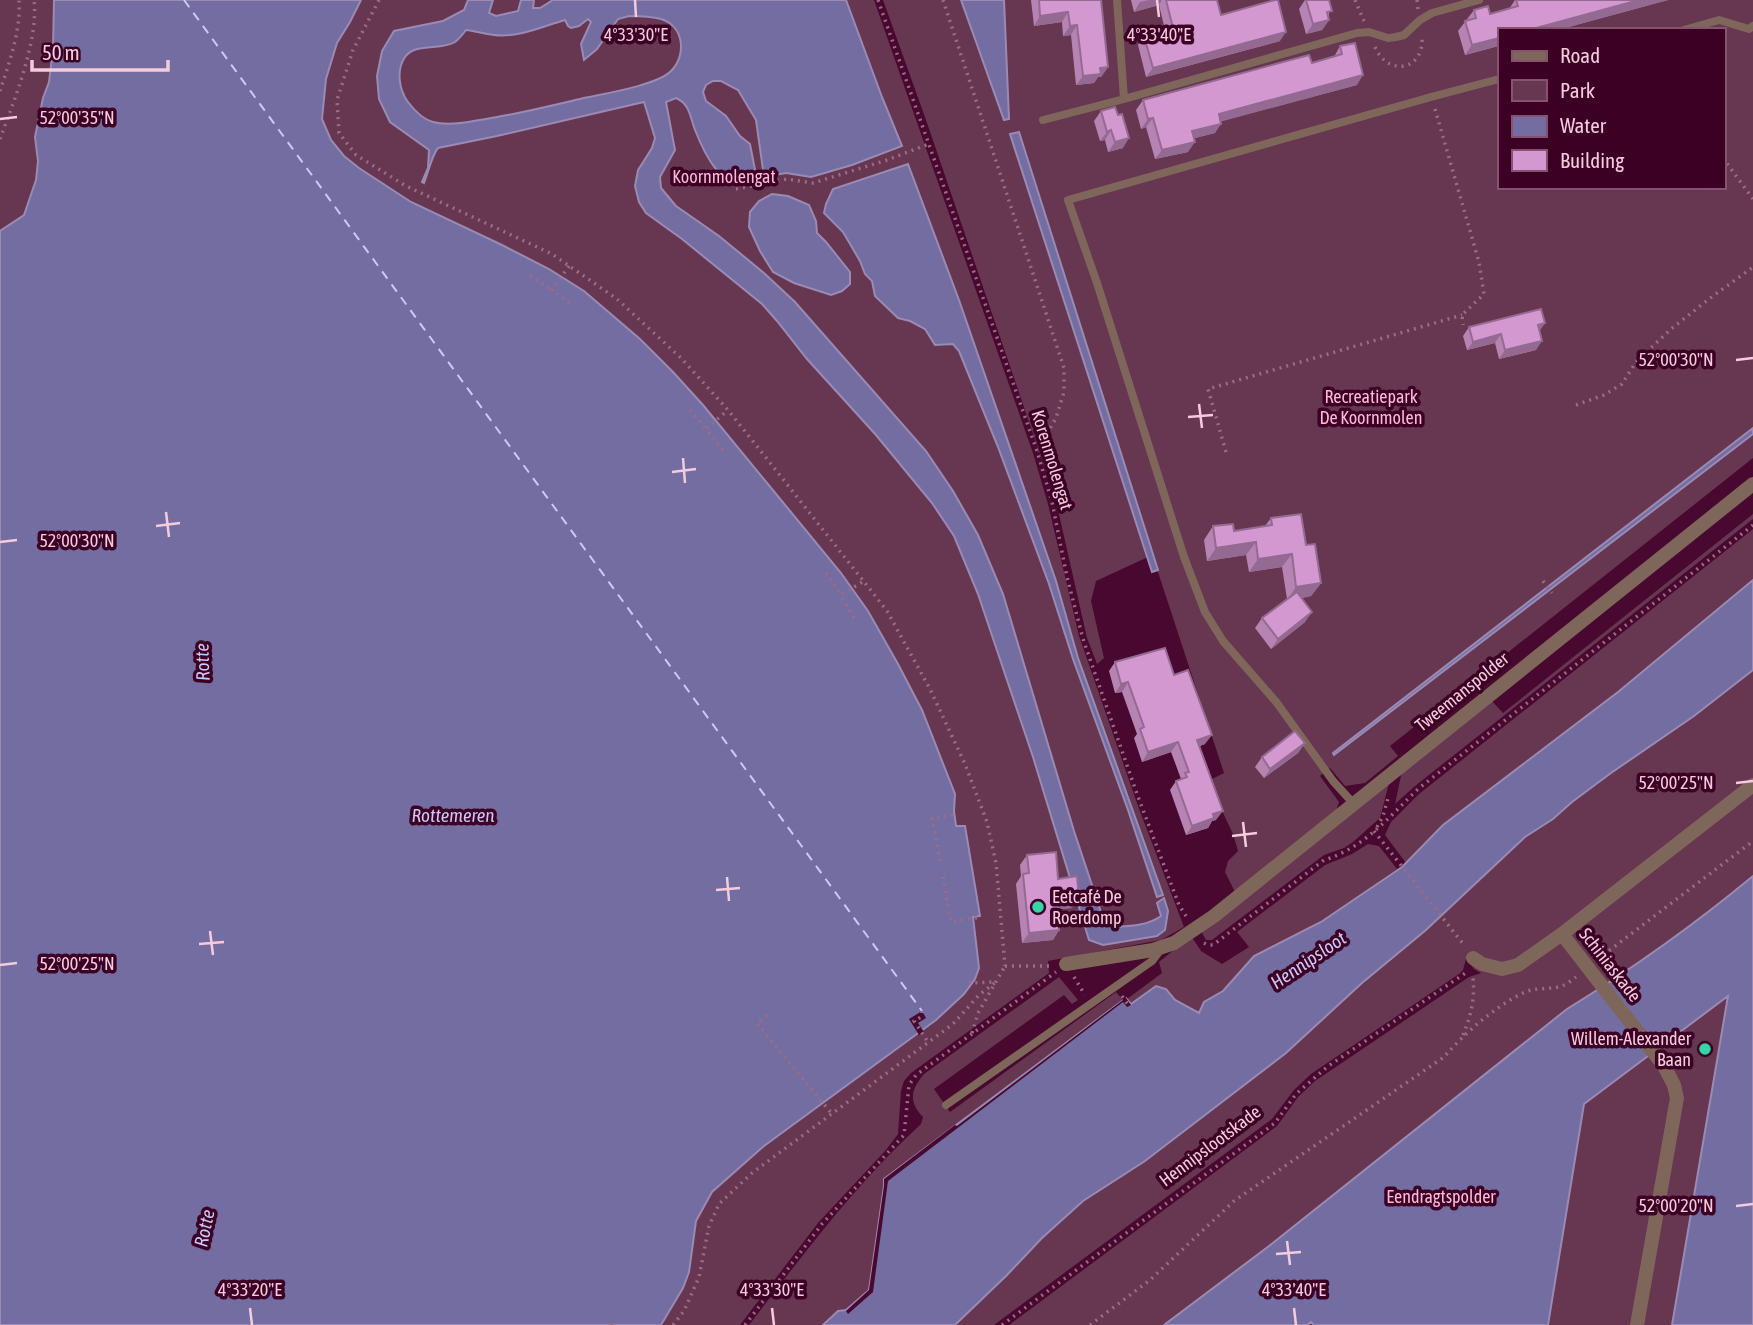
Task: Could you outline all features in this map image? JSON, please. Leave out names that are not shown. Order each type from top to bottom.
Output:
[{"type":"street","name":"Tweemanspolder","points":[[1066,964],[1153,950],[1174,943],[1342,814],[1753,484]]},
{"type":"street","points":[[1472,964],[1502,969],[1518,965],[1562,934],[1753,785]]},
{"type":"street","name":"Schiniaskade","points":[[1562,934],[1664,1066],[1674,1085],[1677,1098],[1637,1325]]},
{"type":"lane","points":[[1117,0],[1124,99]]},
{"type":"lane","points":[[1043,120],[1357,33],[1369,32],[1388,38],[1404,35],[1432,13],[1479,0]]},
{"type":"lane","points":[[1691,28],[1719,20],[1749,29],[1753,26]]},
{"type":"lane","points":[[1353,803],[1333,781],[1277,703],[1223,641],[1205,612],[1184,556],[1068,200],[1498,79]]},
{"type":"lane","points":[[946,1105],[1152,961],[1163,947]]},
{"type":"path","points":[[0,92],[18,22],[19,0]]},
{"type":"path","points":[[0,139],[25,64],[34,26],[34,0]]},
{"type":"path","points":[[379,0],[353,50],[337,100],[339,133],[356,155],[406,186],[552,254],[617,299],[681,358],[727,410],[887,611],[930,689],[959,751],[986,822],[996,863],[1005,966],[978,1013],[972,1034]]},
{"type":"path","name":"Korenmolengat","points":[[878,0],[1037,451],[1052,502],[1086,648],[1179,905],[1194,929]]},
{"type":"path","points":[[943,0],[1064,368],[1064,392],[1056,418],[1037,451]]},
{"type":"path","points":[[1226,452],[1208,389],[1462,315],[1484,294],[1479,262],[1431,97]]},
{"type":"path","points":[[736,189],[787,178],[813,183],[929,144]]},
{"type":"path","points":[[1725,161],[1753,199]]},
{"type":"path","points":[[552,290],[569,266]]},
{"type":"path","points":[[1576,405],[1604,396],[1622,383],[1636,362],[1671,329],[1753,267]]},
{"type":"path","points":[[530,276],[571,304]]},
{"type":"path","points":[[1462,315],[1463,325]]},
{"type":"path","points":[[706,429],[727,410]]},
{"type":"path","points":[[690,411],[723,450]]},
{"type":"path","points":[[1194,929],[1205,944],[1213,945],[1324,859],[1351,849],[1418,789],[1753,525]]},
{"type":"path","points":[[826,573],[854,618]]},
{"type":"path","points":[[841,595],[864,581]]},
{"type":"path","points":[[1543,581],[1552,593]]},
{"type":"path","points":[[1374,831],[1384,816],[1396,769]]},
{"type":"path","points":[[940,860],[932,818],[958,814]]},
{"type":"path","points":[[1374,831],[1446,921],[1472,964],[1471,1017],[1463,1036]]},
{"type":"path","points":[[1604,955],[1753,841]]},
{"type":"path","points":[[943,877],[951,922],[981,917]]},
{"type":"path","points":[[1005,966],[1041,967],[1066,964]]},
{"type":"path","points":[[745,1325],[822,1224],[904,1135],[909,1085],[916,1075],[1066,964]]},
{"type":"path","name":"Hennipslootskade","points":[[1002,1325],[1275,1123],[1296,1094],[1327,1067],[1464,976],[1472,964]]},
{"type":"path","points":[[1090,1325],[1150,1280],[1234,1201],[1444,1057],[1463,1036],[1509,1000],[1526,991],[1563,986],[1571,980]]},
{"type":"path","points":[[969,982],[996,982]]},
{"type":"path","points":[[673,1325],[684,1311],[699,1277],[709,1226],[719,1204],[751,1173],[953,1024],[979,995],[996,982]]},
{"type":"path","points":[[1121,997],[1129,1006]]},
{"type":"path","points":[[922,1011],[921,1017],[914,1021],[928,1042]]},
{"type":"path","points":[[767,1014],[757,1023],[832,1114]]},
{"type":"green space","points":[[0,0],[100,0],[0,340]]},
{"type":"green space","name":"Koornmolengat","points":[[361,0],[874,0],[1033,453],[1048,504],[1079,636],[1138,806],[1184,927],[1161,940],[1048,961],[1049,973],[911,1073],[904,1081],[901,1091],[898,1134],[818,1223],[740,1325],[661,1325],[683,1288],[689,1272],[696,1221],[712,1192],[764,1146],[936,1020],[964,994],[972,917],[980,915],[965,827],[956,827],[955,794],[922,710],[868,611],[841,573],[673,372],[640,339],[584,291],[549,269],[411,202],[359,168],[344,156],[331,140],[322,119],[326,79],[337,43]],"holes":[[[1074,831],[1103,918],[1112,927],[1144,924],[1161,916],[1157,936],[1086,931]]]},
{"type":"green space","name":"Recreatiepark De Koornmolen","points":[[883,0],[961,0],[976,45],[1009,118],[1004,0],[1753,0],[1753,431],[1688,484],[1753,434],[1753,458],[1390,746],[1398,756],[1365,783],[1345,786],[1330,768],[1320,776],[1339,802],[1335,814],[1235,892],[1225,872],[1228,861],[1238,851],[1233,834],[1208,781],[1224,773],[1014,134],[1010,135],[1148,557],[1096,581],[1091,601],[1104,658],[1097,664],[1087,638],[1056,501]]},
{"type":"green space","points":[[1753,514],[1753,519],[1395,804],[1402,771],[1492,701],[1503,713]]},
{"type":"green space","points":[[1753,529],[1753,580],[1618,692],[1443,825],[1406,863],[1385,835],[1391,822],[1419,794]]},
{"type":"green space","name":"Eendragtspolder","points":[[1753,670],[1753,1325],[1009,1325],[1277,1126],[1298,1097],[1315,1081],[1469,977],[1481,973],[1466,959],[1459,974],[1311,1074],[1294,1090],[1272,1119],[994,1325],[955,1325],[1083,1201],[1145,1161],[1286,1053],[1362,982],[1427,930],[1525,837],[1694,716]]},
{"type":"green space","points":[[1389,783],[1380,818],[1353,842],[1324,855],[1212,940],[1206,940],[1201,931]]},
{"type":"green space","points":[[1368,844],[1379,846],[1397,869],[1321,922],[1254,956],[1223,991],[1204,1002],[1199,1013],[1175,1000],[1166,989],[1131,1005],[1127,999],[1162,973],[1159,962],[1191,936],[1201,951],[1222,964],[1249,947],[1237,932],[1325,865]]},
{"type":"green space","points":[[1059,977],[1078,1000],[1072,1004],[1064,995],[934,1089],[950,1112],[1116,992],[1123,1000],[884,1179],[869,1290],[846,1311],[838,1312],[823,1325],[749,1325],[852,1195],[921,1124],[923,1117],[915,1106],[913,1095],[924,1074]]},
{"type":"water","name":"Rottemeren","points":[[54,0],[361,0],[337,43],[326,79],[322,119],[331,140],[344,156],[359,168],[411,202],[549,269],[584,291],[640,339],[703,405],[841,573],[868,611],[922,710],[955,794],[956,826],[965,826],[980,916],[973,917],[979,968],[975,979],[964,994],[936,1020],[764,1146],[712,1192],[696,1221],[689,1272],[683,1288],[661,1325],[0,1325],[0,231],[24,215],[36,180],[38,161],[35,137],[49,82]]},
{"type":"water","points":[[468,0],[493,0],[489,13],[496,16],[518,11],[521,0],[534,0],[533,8],[540,8],[553,0],[846,0],[902,146],[811,177],[786,173],[764,177],[756,120],[738,90],[721,81],[713,81],[706,85],[703,92],[706,101],[726,116],[740,136],[750,144],[756,175],[751,182],[740,183],[722,175],[704,150],[687,107],[676,98],[666,102],[675,150],[660,177],[661,188],[676,206],[719,236],[795,302],[926,451],[978,535],[1003,594],[1103,918],[1112,927],[1150,922],[1161,916],[1157,903],[1164,898],[1168,911],[1165,930],[1157,936],[1103,945],[1089,940],[1033,757],[978,594],[954,536],[932,503],[876,435],[807,359],[762,304],[646,213],[639,202],[635,186],[638,170],[655,138],[644,102],[438,148],[424,183],[422,182],[428,168],[429,150],[390,122],[379,99],[377,76],[382,51],[394,31],[443,21],[464,10]],"holes":[[[629,16],[661,19],[675,28],[681,49],[676,64],[664,76],[614,92],[509,115],[452,124],[425,119],[402,92],[402,62],[410,52],[449,45],[466,30],[503,36],[565,20],[571,28],[588,19],[591,22],[581,44],[584,60],[597,49],[618,19]]]},
{"type":"water","points":[[961,0],[1004,0],[1009,119],[1004,120]]},
{"type":"water","points":[[1019,132],[1158,570],[1152,572],[1010,134]]},
{"type":"water","points":[[908,164],[959,300],[1056,581],[1078,658],[1163,895],[1157,897],[1049,584],[959,351],[953,344],[935,345],[925,329],[898,318],[875,296],[872,281],[865,274],[843,232],[824,213],[833,189]]},
{"type":"water","points":[[772,194],[788,196],[809,205],[816,221],[817,233],[850,272],[850,284],[842,291],[831,295],[794,283],[773,272],[749,227],[750,212],[759,201]]},
{"type":"water","points":[[1753,428],[1753,434],[1334,755],[1333,753]]},
{"type":"water","name":"Hennipsloot","points":[[1753,580],[1753,670],[1694,716],[1525,837],[1426,930],[1362,983],[1286,1053],[1145,1161],[1083,1201],[955,1325],[823,1325],[869,1290],[884,1179],[1126,998],[1131,1004],[1156,986],[1166,989],[1175,1000],[1199,1013],[1204,1002],[1223,991],[1254,956],[1321,922],[1402,867],[1443,825],[1618,692]]},
{"type":"water","points":[[1753,876],[1753,1325],[1672,1325],[1728,996],[1584,1104],[1548,1325],[1314,1325],[1311,1322],[1307,1325],[1164,1325],[1269,1246],[1567,1009],[1662,946]]},
{"type":"pier","points":[[1124,995],[1131,1005],[1127,1007],[1123,1002],[888,1181],[873,1292],[848,1314],[846,1311],[869,1290],[884,1179],[1123,1000],[1121,997]]},
{"type":"pier","points":[[922,1011],[926,1018],[918,1023],[924,1032],[919,1035],[909,1019]]},
{"type":"building","points":[[1039,0],[1101,0],[1108,67],[1100,68],[1101,74],[1083,76],[1077,25],[1070,26],[1068,12],[1040,16]]},
{"type":"building","points":[[1166,0],[1217,0],[1221,15],[1278,0],[1286,32],[1153,68],[1144,36],[1173,28]]},
{"type":"building","points":[[1306,0],[1329,0],[1332,11],[1327,12],[1329,20],[1313,24]]},
{"type":"building","points":[[1516,0],[1639,0],[1536,28],[1498,28],[1498,38],[1472,45],[1465,21],[1476,18],[1474,10],[1488,6],[1490,14],[1518,6]]},
{"type":"building","points":[[1355,43],[1363,75],[1219,114],[1221,124],[1192,131],[1195,142],[1162,150],[1153,118],[1148,119],[1143,100],[1309,55],[1312,63],[1342,54],[1340,46]]},
{"type":"building","points":[[1115,107],[1118,115],[1122,114],[1129,138],[1115,142],[1111,130],[1107,132],[1101,111]]},
{"type":"building","points":[[1541,309],[1545,323],[1538,325],[1542,341],[1505,350],[1501,334],[1473,342],[1469,327]]},
{"type":"building","points":[[1301,514],[1306,545],[1315,544],[1321,583],[1296,587],[1292,554],[1258,559],[1256,542],[1216,548],[1213,526],[1233,524],[1234,531],[1272,525],[1271,518]]},
{"type":"building","points":[[1297,592],[1312,612],[1278,639],[1262,618]]},
{"type":"building","points":[[1165,648],[1174,675],[1188,670],[1212,735],[1197,740],[1223,811],[1213,814],[1214,818],[1192,826],[1176,781],[1187,777],[1185,773],[1189,772],[1178,742],[1148,752],[1140,729],[1144,727],[1128,682],[1121,684],[1115,662]]},
{"type":"building","points":[[1295,731],[1305,743],[1270,769],[1262,757]]},
{"type":"building","points":[[1056,852],[1058,879],[1077,876],[1079,898],[1059,900],[1059,930],[1029,933],[1023,874],[1029,873],[1027,855]]},
{"type":"ferry route","points":[[184,0],[922,1011]]},
{"type":"place","name":"Eetcafé De Roerdomp","points":[[1038,907]]},
{"type":"place","name":"Willem-Alexander Baan","points":[[1705,1049]]},
{"type":"water label","name":"Rotte","points":[[202,662]]},
{"type":"water label","name":"Rotte","points":[[204,1228]]}]
